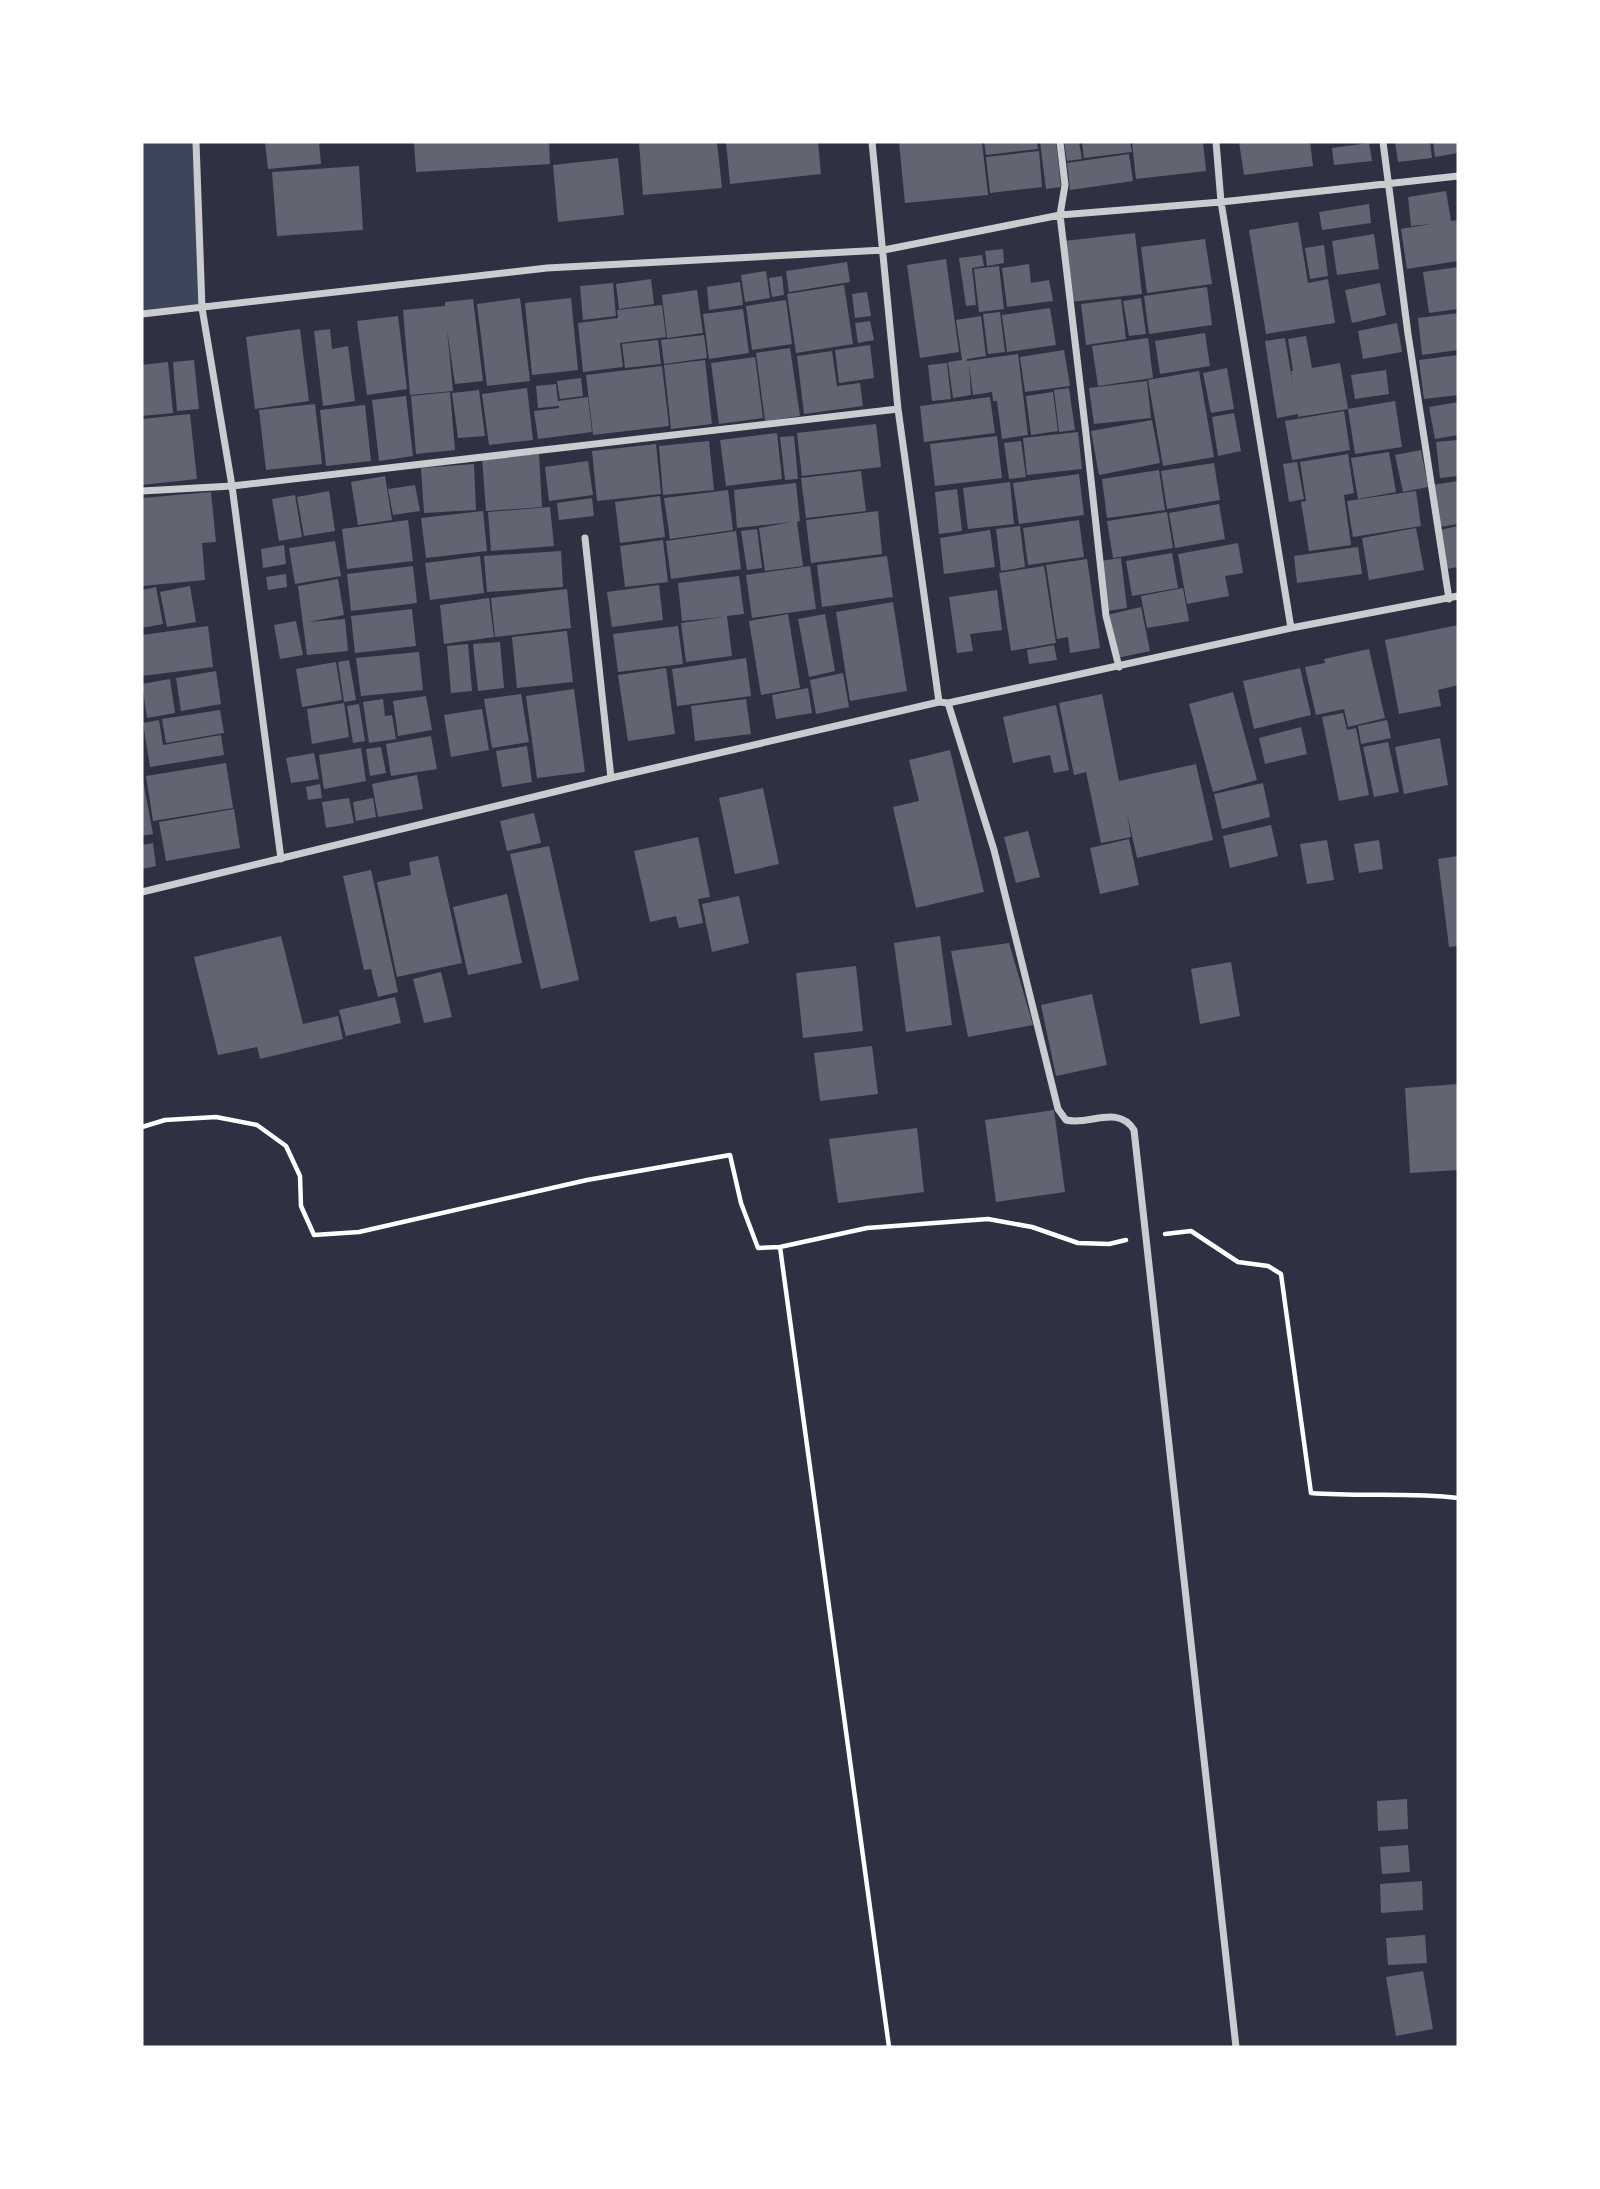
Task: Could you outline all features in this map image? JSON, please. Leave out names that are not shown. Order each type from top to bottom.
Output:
[{"type":"street","points":[[196,142],[202,308],[232,486],[281,859]]},
{"type":"street","points":[[872,142],[898,409],[944,702],[994,849],[1058,1109],[1066,1120],[1075,1123],[1108,1116],[1118,1117],[1130,1124],[1133,1130],[1236,2047]]},
{"type":"street","points":[[1060,142],[1065,185],[1059,215],[1105,616],[1119,667]]},
{"type":"street","points":[[1216,142],[1221,202],[1291,628]]},
{"type":"street","points":[[1383,142],[1408,334],[1448,599]]},
{"type":"street","points":[[142,314],[547,268],[884,250],[1059,215],[1221,202],[1458,176]]},
{"type":"street","points":[[142,491],[232,486],[898,409]]},
{"type":"street","points":[[585,538],[611,778]]},
{"type":"street","points":[[142,892],[611,778],[944,702],[1119,667],[1291,628],[1458,596]]},
{"type":"path","points":[[142,1127],[165,1120],[216,1117],[257,1125],[286,1146],[300,1176],[301,1206],[314,1235],[359,1231],[587,1180],[730,1155],[741,1203],[758,1248],[780,1247],[867,1228],[988,1219],[1032,1227],[1078,1243],[1109,1244],[1131,1239]]},
{"type":"path","points":[[1154,1235],[1191,1231],[1238,1262],[1268,1266],[1281,1274],[1311,1493],[1458,1498]]},
{"type":"path","points":[[780,1247],[889,2047]]},
{"type":"shaded area","points":[[142,142],[196,142],[202,308],[142,314]]},
{"type":"building","points":[[265,142],[319,142],[321,164],[268,169]]},
{"type":"building","points":[[414,142],[549,142],[550,164],[416,172]]},
{"type":"building","points":[[639,142],[717,142],[722,188],[643,195]]},
{"type":"building","points":[[726,142],[818,142],[821,174],[730,184]]},
{"type":"building","points":[[899,142],[982,142],[988,195],[905,203]]},
{"type":"building","points":[[984,142],[1037,142],[1038,149],[986,155]]},
{"type":"building","points":[[1040,142],[1056,142],[1061,187],[1046,189]]},
{"type":"building","points":[[1064,142],[1079,142],[1082,159],[1067,161]]},
{"type":"building","points":[[1082,142],[1130,142],[1132,152],[1084,158]]},
{"type":"building","points":[[1132,142],[1203,142],[1206,171],[1136,179]]},
{"type":"building","points":[[1239,142],[1310,142],[1313,166],[1244,175]]},
{"type":"building","points":[[1395,142],[1430,142],[1432,158],[1398,162]]},
{"type":"building","points":[[1433,142],[1458,142],[1458,153],[1435,157]]},
{"type":"building","points":[[1369,143],[1372,161],[1334,165],[1332,148]]},
{"type":"building","points":[[1039,151],[1042,187],[990,193],[986,157]]},
{"type":"building","points":[[1129,154],[1133,181],[1070,190],[1067,163]]},
{"type":"building","points":[[618,158],[624,215],[558,222],[553,165]]},
{"type":"building","points":[[359,166],[363,230],[277,236],[272,172]]},
{"type":"building","points":[[1446,191],[1451,221],[1458,220],[1458,261],[1407,269],[1401,229],[1431,224],[1411,226],[1408,197]]},
{"type":"building","points":[[1369,204],[1371,223],[1322,230],[1319,212]]},
{"type":"building","points":[[1298,222],[1308,283],[1328,279],[1335,323],[1266,334],[1249,230]]},
{"type":"building","points":[[1135,233],[1142,294],[1071,302],[1064,241]]},
{"type":"building","points":[[1374,234],[1379,269],[1337,275],[1332,241]]},
{"type":"building","points":[[1205,239],[1212,284],[1147,293],[1141,247]]},
{"type":"building","points":[[1324,245],[1328,276],[1310,279],[1305,248]]},
{"type":"building","points":[[1003,249],[1004,263],[987,266],[985,251]]},
{"type":"building","points":[[982,255],[984,266],[972,268],[976,305],[966,306],[959,258]]},
{"type":"building","points":[[946,259],[959,352],[920,358],[907,265]]},
{"type":"building","points":[[847,262],[850,282],[789,292],[786,271]]},
{"type":"building","points":[[1029,264],[1031,283],[1049,280],[1053,301],[1007,307],[1002,268]]},
{"type":"building","points":[[999,266],[1004,309],[979,312],[974,269]]},
{"type":"building","points":[[1458,267],[1458,309],[1429,313],[1423,272]]},
{"type":"building","points":[[766,271],[770,298],[745,302],[741,275]]},
{"type":"building","points":[[782,276],[784,295],[772,297],[769,278]]},
{"type":"building","points":[[651,279],[654,304],[619,309],[616,284]]},
{"type":"building","points":[[740,282],[743,305],[709,310],[707,287]]},
{"type":"building","points":[[613,283],[616,316],[583,320],[580,286]]},
{"type":"building","points":[[1380,283],[1386,315],[1352,323],[1345,290]]},
{"type":"building","points":[[844,285],[853,344],[796,353],[787,294]]},
{"type":"building","points":[[1207,287],[1212,325],[1149,334],[1144,296]]},
{"type":"building","points":[[697,290],[703,333],[667,338],[662,295]]},
{"type":"building","points":[[867,292],[871,316],[855,318],[852,294]]},
{"type":"building","points":[[520,298],[530,381],[487,386],[477,304]]},
{"type":"building","points":[[571,298],[578,370],[532,375],[525,303]]},
{"type":"building","points":[[1141,298],[1146,334],[1129,336],[1123,301]]},
{"type":"building","points":[[473,299],[483,381],[455,384],[447,330],[453,391],[410,395],[403,310],[445,306],[445,302]]},
{"type":"building","points":[[1121,299],[1126,339],[1086,345],[1081,304]]},
{"type":"building","points":[[786,300],[792,344],[752,350],[746,306]]},
{"type":"building","points":[[662,305],[666,337],[620,343],[623,367],[583,372],[578,323],[618,318],[617,310]]},
{"type":"building","points":[[1050,308],[1056,345],[1007,352],[1002,315]]},
{"type":"building","points":[[743,309],[749,353],[709,359],[703,314]]},
{"type":"building","points":[[1000,312],[1005,352],[988,354],[983,314]]},
{"type":"building","points":[[1458,313],[1458,350],[1422,355],[1418,318]]},
{"type":"building","points":[[398,316],[407,389],[367,395],[357,321]]},
{"type":"building","points":[[981,316],[986,356],[967,361],[1018,354],[1028,435],[1002,439],[997,401],[993,401],[992,392],[973,395],[969,364],[971,395],[953,398],[948,362],[962,360],[956,320]]},
{"type":"building","points":[[870,321],[874,340],[858,343],[855,323]]},
{"type":"building","points":[[1397,323],[1402,352],[1363,359],[1358,331]]},
{"type":"building","points":[[300,329],[309,401],[255,409],[246,337]]},
{"type":"building","points":[[330,329],[332,349],[348,346],[355,401],[323,406],[314,331]]},
{"type":"building","points":[[1205,333],[1210,366],[1160,374],[1155,341]]},
{"type":"building","points":[[704,335],[707,358],[664,364],[661,340]]},
{"type":"building","points":[[1306,336],[1312,368],[1340,363],[1348,409],[1277,418],[1265,341],[1285,338],[1293,386],[1288,339]]},
{"type":"building","points":[[1148,338],[1153,378],[1098,386],[1092,346]]},
{"type":"building","points":[[658,340],[661,364],[625,368],[622,344]]},
{"type":"building","points":[[870,345],[874,378],[839,383],[835,350]]},
{"type":"building","points":[[790,348],[800,416],[765,421],[756,353]]},
{"type":"building","points":[[1064,350],[1070,386],[1025,392],[1020,357]]},
{"type":"building","points":[[832,351],[837,386],[860,383],[863,406],[804,414],[797,356]]},
{"type":"building","points":[[1458,355],[1458,395],[1424,399],[1419,360]]},
{"type":"building","points":[[755,357],[763,418],[719,424],[711,363]]},
{"type":"building","points":[[194,360],[199,409],[177,411],[173,362]]},
{"type":"building","points":[[705,360],[712,424],[671,429],[664,365]]},
{"type":"building","points":[[168,362],[173,413],[142,416],[142,365]]},
{"type":"building","points":[[947,363],[951,399],[932,401],[928,365]]},
{"type":"building","points":[[662,366],[669,426],[593,435],[586,375]]},
{"type":"building","points":[[1227,368],[1234,409],[1211,413],[1203,373]]},
{"type":"building","points":[[1386,370],[1389,394],[1355,399],[1351,375]]},
{"type":"building","points":[[1199,371],[1214,457],[1163,466],[1148,380]]},
{"type":"building","points":[[581,378],[583,396],[560,399],[557,381]]},
{"type":"building","points":[[1147,381],[1151,418],[1094,424],[1089,388]]},
{"type":"building","points":[[556,384],[558,401],[588,397],[592,432],[538,439],[534,411],[559,406],[538,408],[536,386]]},
{"type":"building","points":[[527,388],[533,440],[489,445],[482,394]]},
{"type":"building","points":[[1069,388],[1075,430],[1059,432],[1054,390]]},
{"type":"building","points":[[479,390],[485,436],[458,438],[452,393]]},
{"type":"building","points":[[450,392],[455,450],[416,454],[411,396]]},
{"type":"building","points":[[1053,392],[1058,431],[1031,435],[1026,396]]},
{"type":"building","points":[[406,396],[413,456],[379,461],[372,400]]},
{"type":"building","points":[[990,397],[995,433],[924,442],[920,406]]},
{"type":"building","points":[[1395,401],[1402,447],[1355,454],[1348,409]]},
{"type":"building","points":[[1458,402],[1458,435],[1435,439],[1429,407]]},
{"type":"building","points":[[315,404],[322,464],[266,470],[259,410]]},
{"type":"building","points":[[365,405],[371,461],[326,466],[320,410]]},
{"type":"building","points":[[1344,411],[1350,450],[1292,460],[1285,421]]},
{"type":"building","points":[[1234,413],[1241,451],[1218,456],[1212,417]]},
{"type":"building","points":[[190,414],[197,479],[142,485],[142,419]]},
{"type":"building","points":[[1152,420],[1160,463],[1099,475],[1091,431]]},
{"type":"building","points":[[876,424],[881,467],[802,476],[797,433]]},
{"type":"building","points":[[1078,432],[1082,469],[1027,475],[1023,438]]},
{"type":"building","points":[[777,433],[782,479],[726,486],[720,440]]},
{"type":"building","points":[[794,436],[798,479],[785,480],[780,437]]},
{"type":"building","points":[[997,436],[1002,478],[935,486],[930,444]]},
{"type":"building","points":[[1458,440],[1458,476],[1440,478],[1436,442]]},
{"type":"building","points":[[709,441],[714,490],[663,495],[659,446]]},
{"type":"building","points":[[1021,441],[1026,477],[1009,479],[1004,443]]},
{"type":"building","points":[[656,444],[661,494],[597,501],[592,451]]},
{"type":"building","points":[[1421,450],[1428,487],[1403,492],[1395,455]]},
{"type":"building","points":[[1389,452],[1396,492],[1358,499],[1351,458]]},
{"type":"building","points":[[539,454],[542,507],[486,511],[482,458]]},
{"type":"building","points":[[1348,454],[1354,493],[1344,495],[1351,545],[1309,551],[1301,502],[1306,501],[1300,462]]},
{"type":"building","points":[[588,461],[593,495],[549,501],[545,467]]},
{"type":"building","points":[[1297,462],[1304,499],[1289,502],[1283,464]]},
{"type":"building","points":[[1214,463],[1220,500],[1167,509],[1161,471]]},
{"type":"building","points":[[474,464],[476,510],[424,513],[421,468]]},
{"type":"building","points":[[1159,470],[1165,510],[1107,518],[1102,479]]},
{"type":"building","points":[[861,471],[866,511],[806,518],[801,478]]},
{"type":"building","points":[[1079,474],[1084,515],[1019,524],[1013,483]]},
{"type":"building","points":[[385,476],[392,520],[358,525],[351,482]]},
{"type":"building","points":[[1458,481],[1458,524],[1440,527],[1432,485]]},
{"type":"building","points":[[1010,482],[1014,524],[968,529],[963,488]]},
{"type":"building","points":[[796,483],[800,521],[797,522],[803,566],[765,571],[759,528],[791,522],[737,528],[734,490]]},
{"type":"building","points":[[415,485],[420,511],[393,515],[388,489]]},
{"type":"building","points":[[957,489],[962,531],[939,534],[935,492]]},
{"type":"building","points":[[728,490],[733,530],[670,539],[664,498]]},
{"type":"building","points":[[329,491],[335,531],[304,536],[297,497]]},
{"type":"building","points":[[1416,491],[1421,526],[1353,537],[1347,501]]},
{"type":"building","points":[[211,492],[216,542],[202,543],[205,580],[142,586],[142,498]]},
{"type":"building","points":[[295,495],[302,537],[279,541],[272,499]]},
{"type":"building","points":[[660,496],[665,537],[620,543],[615,502]]},
{"type":"building","points":[[592,498],[594,516],[559,520],[557,503]]},
{"type":"building","points":[[1219,504],[1225,539],[1175,548],[1169,513]]},
{"type":"building","points":[[550,507],[554,546],[491,551],[488,512]]},
{"type":"building","points":[[483,511],[487,551],[426,558],[421,518]]},
{"type":"building","points":[[878,511],[882,554],[811,563],[806,520]]},
{"type":"building","points":[[1167,512],[1173,548],[1113,558],[1107,521]]},
{"type":"building","points":[[408,520],[413,561],[347,569],[342,529]]},
{"type":"building","points":[[1079,520],[1084,557],[1028,565],[1023,528]]},
{"type":"building","points":[[1020,526],[1025,567],[1001,571],[996,529]]},
{"type":"building","points":[[1458,526],[1458,567],[1447,569],[1440,530]]},
{"type":"building","points":[[1416,528],[1424,570],[1369,580],[1362,538]]},
{"type":"building","points":[[757,529],[762,568],[747,570],[741,531]]},
{"type":"building","points":[[990,530],[995,567],[944,574],[940,538]]},
{"type":"building","points":[[736,531],[741,569],[671,579],[666,541]]},
{"type":"building","points":[[663,540],[668,582],[625,587],[620,546]]},
{"type":"building","points":[[335,541],[341,576],[295,584],[289,548]]},
{"type":"building","points":[[1238,543],[1243,573],[1225,576],[1229,596],[1187,604],[1178,554]]},
{"type":"building","points":[[284,545],[286,564],[263,568],[261,549]]},
{"type":"building","points":[[1358,547],[1362,574],[1297,583],[1294,556]]},
{"type":"building","points":[[561,551],[563,587],[487,592],[484,556]]},
{"type":"building","points":[[1172,553],[1178,588],[1132,596],[1126,561]]},
{"type":"building","points":[[480,556],[484,593],[430,600],[425,563]]},
{"type":"building","points":[[887,556],[893,597],[822,607],[817,565]]},
{"type":"building","points":[[1121,558],[1127,608],[1107,611],[1100,561]]},
{"type":"building","points":[[1087,559],[1100,648],[1070,653],[1068,637],[1057,639],[1046,565]]},
{"type":"building","points":[[413,566],[417,603],[351,611],[347,574]]},
{"type":"building","points":[[810,566],[816,609],[752,618],[746,575]]},
{"type":"building","points":[[1044,566],[1056,643],[1011,651],[999,573]]},
{"type":"building","points":[[286,574],[287,587],[268,590],[266,577]]},
{"type":"building","points":[[739,576],[744,614],[727,616],[732,656],[686,662],[681,623],[723,617],[682,621],[678,583]]},
{"type":"building","points":[[338,579],[344,615],[308,622],[345,619],[348,651],[307,655],[298,586]]},
{"type":"building","points":[[659,585],[663,620],[612,627],[607,592]]},
{"type":"building","points":[[190,586],[196,622],[167,627],[160,592]]},
{"type":"building","points":[[156,587],[163,624],[142,628],[142,590]]},
{"type":"building","points":[[1183,588],[1189,621],[1147,628],[1141,596]]},
{"type":"building","points":[[567,589],[571,628],[495,637],[491,598]]},
{"type":"building","points":[[997,590],[1002,630],[970,634],[973,651],[957,653],[949,597]]},
{"type":"building","points":[[489,598],[494,637],[444,644],[440,605]]},
{"type":"building","points":[[893,602],[907,691],[850,701],[836,612]]},
{"type":"building","points":[[1141,607],[1150,651],[1117,658],[1107,615]]},
{"type":"building","points":[[412,609],[416,646],[355,653],[351,616]]},
{"type":"building","points":[[788,614],[800,688],[761,695],[749,621]]},
{"type":"building","points":[[825,614],[835,671],[809,677],[798,619]]},
{"type":"building","points":[[296,621],[303,655],[280,659],[274,625]]},
{"type":"building","points":[[1458,625],[1458,685],[1438,690],[1441,706],[1399,714],[1385,640]]},
{"type":"building","points":[[208,626],[213,667],[142,676],[142,635]]},
{"type":"building","points":[[678,626],[683,664],[618,672],[613,634]]},
{"type":"building","points":[[567,631],[573,682],[517,688],[512,637]]},
{"type":"building","points":[[500,642],[504,688],[478,691],[473,644]]},
{"type":"building","points":[[468,644],[472,691],[451,693],[447,646]]},
{"type":"building","points":[[1054,645],[1057,660],[1029,664],[1027,650]]},
{"type":"building","points":[[1369,649],[1385,718],[1348,727],[1344,709],[1316,715],[1305,667],[1325,663],[1324,659]]},
{"type":"building","points":[[419,652],[423,690],[361,696],[356,658]]},
{"type":"building","points":[[746,658],[751,696],[677,706],[672,669]]},
{"type":"building","points":[[349,660],[356,700],[344,702],[338,662]]},
{"type":"building","points":[[336,662],[342,700],[302,707],[296,669]]},
{"type":"building","points":[[666,668],[675,734],[628,741],[618,675]]},
{"type":"building","points":[[1300,668],[1311,715],[1254,729],[1243,681]]},
{"type":"building","points":[[216,671],[221,704],[181,711],[176,678]]},
{"type":"building","points":[[843,673],[849,707],[816,714],[810,680]]},
{"type":"building","points":[[170,679],[175,713],[147,718],[142,684]]},
{"type":"building","points":[[808,688],[812,713],[776,719],[772,695]]},
{"type":"building","points":[[574,689],[585,772],[537,778],[526,696]]},
{"type":"building","points":[[1233,692],[1257,780],[1213,792],[1189,704]]},
{"type":"building","points":[[521,694],[529,742],[492,748],[484,699]]},
{"type":"building","points":[[1102,694],[1119,781],[1196,764],[1213,840],[1137,858],[1127,813],[1131,837],[1101,843],[1086,772],[1074,775],[1059,703]]},
{"type":"building","points":[[426,696],[432,730],[398,736],[393,701]]},
{"type":"building","points":[[383,699],[385,716],[392,715],[396,739],[369,743],[363,702]]},
{"type":"building","points":[[746,699],[751,734],[695,741],[691,706]]},
{"type":"building","points":[[344,703],[349,737],[312,744],[307,709]]},
{"type":"building","points":[[359,704],[365,741],[353,743],[347,706]]},
{"type":"building","points":[[1056,705],[1069,770],[1054,773],[1050,755],[1013,763],[1003,717]]},
{"type":"building","points":[[482,709],[489,750],[451,757],[444,715]]},
{"type":"building","points":[[220,710],[224,733],[166,743],[162,719]]},
{"type":"building","points":[[1343,713],[1347,730],[1356,728],[1369,795],[1339,801],[1322,717]]},
{"type":"building","points":[[159,720],[163,745],[221,735],[224,755],[150,767],[143,723]]},
{"type":"building","points":[[1387,720],[1391,738],[1361,744],[1358,726]]},
{"type":"building","points":[[1301,727],[1307,754],[1265,764],[1259,738]]},
{"type":"building","points":[[431,736],[437,769],[391,776],[386,744]]},
{"type":"building","points":[[1440,738],[1448,785],[1404,794],[1395,747]]},
{"type":"building","points":[[1388,742],[1399,792],[1374,797],[1363,747]]},
{"type":"building","points":[[527,746],[532,782],[502,787],[496,751]]},
{"type":"building","points":[[381,747],[386,773],[370,776],[366,749]]},
{"type":"building","points":[[361,748],[366,781],[324,789],[319,755]]},
{"type":"building","points":[[950,750],[984,892],[916,908],[893,807],[919,801],[909,760]]},
{"type":"building","points":[[314,753],[319,779],[291,783],[286,758]]},
{"type":"building","points":[[226,763],[233,808],[153,821],[146,776]]},
{"type":"building","points":[[417,775],[423,809],[378,817],[372,784]]},
{"type":"building","points":[[142,781],[153,834],[142,836]]},
{"type":"building","points":[[1263,783],[1270,817],[1222,829],[1214,794]]},
{"type":"building","points":[[320,784],[322,798],[308,800],[306,787]]},
{"type":"building","points":[[763,788],[779,864],[735,874],[719,798]]},
{"type":"building","points":[[349,798],[354,823],[326,828],[322,802]]},
{"type":"building","points":[[373,798],[376,817],[356,821],[353,802]]},
{"type":"building","points":[[234,809],[240,848],[166,861],[159,822]]},
{"type":"building","points":[[534,813],[541,843],[507,851],[500,821]]},
{"type":"building","points":[[1271,825],[1278,856],[1230,868],[1223,836]]},
{"type":"building","points":[[1028,831],[1040,877],[1016,883],[1004,837]]},
{"type":"building","points":[[698,837],[710,897],[698,899],[703,923],[679,928],[676,916],[650,922],[634,851]]},
{"type":"building","points":[[1129,839],[1139,885],[1100,894],[1090,848]]},
{"type":"building","points":[[1327,840],[1334,880],[1307,884],[1300,844]]},
{"type":"building","points":[[1379,840],[1383,869],[1359,873],[1354,844]]},
{"type":"building","points":[[153,843],[156,866],[142,869],[142,845]]},
{"type":"building","points":[[549,846],[579,980],[541,989],[510,854]]},
{"type":"building","points":[[438,856],[462,963],[397,977],[377,882],[411,875],[409,862]]},
{"type":"building","points":[[1458,856],[1458,946],[1449,947],[1438,859]]},
{"type":"building","points":[[371,870],[398,992],[378,997],[371,969],[364,970],[343,876]]},
{"type":"building","points":[[507,894],[522,963],[468,975],[453,907]]},
{"type":"building","points":[[739,896],[749,943],[712,952],[702,904]]},
{"type":"building","points":[[281,936],[303,1024],[338,1016],[343,1039],[260,1059],[257,1047],[218,1055],[194,957]]},
{"type":"building","points":[[940,936],[952,1025],[906,1032],[894,943]]},
{"type":"building","points":[[1009,943],[1033,1025],[968,1037],[951,951]]},
{"type":"building","points":[[1231,962],[1240,1016],[1200,1024],[1191,969]]},
{"type":"building","points":[[856,966],[863,1031],[803,1038],[796,973]]},
{"type":"building","points":[[441,972],[452,1017],[424,1023],[413,979]]},
{"type":"building","points":[[1092,994],[1107,1065],[1056,1076],[1041,1005]]},
{"type":"building","points":[[395,997],[401,1023],[346,1036],[339,1010]]},
{"type":"building","points":[[872,1046],[878,1094],[820,1101],[814,1053]]},
{"type":"building","points":[[1458,1084],[1458,1170],[1410,1173],[1405,1088]]},
{"type":"building","points":[[1054,1110],[1065,1192],[996,1202],[985,1120]]},
{"type":"building","points":[[917,1128],[924,1192],[838,1203],[829,1139]]},
{"type":"building","points":[[1407,1799],[1408,1829],[1378,1831],[1377,1801]]},
{"type":"building","points":[[1408,1845],[1410,1872],[1382,1874],[1380,1847]]},
{"type":"building","points":[[1422,1881],[1423,1910],[1381,1913],[1380,1884]]},
{"type":"building","points":[[1425,1935],[1427,1963],[1388,1965],[1386,1938]]},
{"type":"building","points":[[1423,1971],[1433,2029],[1396,2036],[1386,1977]]}]
